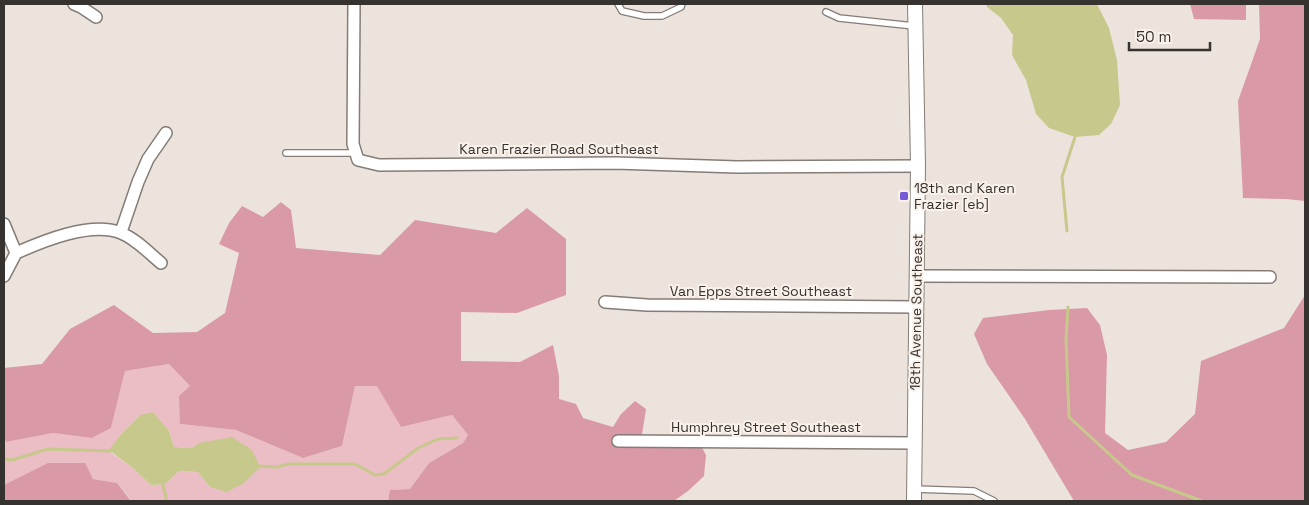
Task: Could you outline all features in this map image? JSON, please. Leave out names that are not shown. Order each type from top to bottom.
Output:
[{"type":"street","points":[[74,4],[96,17]]},
{"type":"street","points":[[354,4],[353,144],[356,153]]},
{"type":"street","name":"18th Avenue Southeast","points":[[914,495],[918,166],[916,4]]},
{"type":"street","points":[[120,232],[148,159],[166,133]]},
{"type":"street","name":"Karen Frazier Road Southeast","points":[[356,153],[358,160],[380,165],[615,163],[737,167],[918,166]]},
{"type":"street","points":[[4,224],[16,253]]},
{"type":"street","points":[[4,276],[16,253],[53,237],[84,231],[105,230],[120,232],[133,240],[161,264]]},
{"type":"street","points":[[917,276],[1270,277]]},
{"type":"street","name":"Van Epps Street Southeast","points":[[606,302],[646,305],[916,307]]},
{"type":"street","name":"Humphrey Street Southeast","points":[[618,441],[914,443]]},
{"type":"lane","points":[[618,4],[622,11],[644,16],[662,16],[681,8],[682,4]]},
{"type":"lane","points":[[826,12],[839,18],[916,26]]},
{"type":"lane","points":[[286,153],[356,153]]},
{"type":"lane","points":[[914,495],[974,490],[994,501]]},
{"type":"shaded area","points":[[986,4],[1097,4],[1109,28],[1117,60],[1120,105],[1111,124],[1099,135],[1075,137],[1049,128],[1036,114],[1026,80],[1012,55],[1013,35],[1001,18],[987,7]]},
{"type":"shaded area","points":[[1190,4],[1246,4],[1246,20],[1194,19]]},
{"type":"shaded area","points":[[1259,4],[1305,4],[1305,201],[1243,198],[1238,101],[1260,39]]},
{"type":"shaded area","points":[[281,202],[291,210],[296,248],[380,255],[415,220],[496,233],[527,208],[566,239],[566,295],[517,313],[461,312],[461,361],[520,362],[553,345],[559,376],[559,399],[576,404],[583,418],[613,427],[621,414],[635,401],[646,409],[641,441],[699,442],[706,455],[704,476],[674,501],[388,501],[390,490],[410,489],[429,463],[463,443],[468,435],[452,415],[401,427],[377,386],[355,386],[342,446],[303,458],[236,430],[180,424],[179,396],[190,386],[169,364],[125,371],[111,428],[92,438],[53,433],[6,442],[4,438],[4,368],[42,364],[70,329],[114,305],[153,333],[197,332],[225,313],[239,253],[219,244],[229,223],[242,206],[263,217]]},
{"type":"shaded area","points":[[1305,295],[1305,501],[1074,501],[1025,419],[987,364],[974,334],[983,318],[1049,310],[1087,308],[1100,325],[1107,355],[1105,433],[1128,450],[1166,442],[1195,414],[1201,361],[1284,328]]},
{"type":"shaded area","points":[[169,364],[190,386],[180,424],[236,430],[303,458],[342,446],[355,386],[377,385],[401,427],[452,415],[468,435],[463,443],[429,463],[410,489],[390,490],[388,501],[132,501],[117,483],[93,479],[84,463],[4,485],[4,438],[6,442],[53,433],[92,438],[111,428],[125,371]],"holes":[[[140,415],[169,431],[174,447],[192,448],[199,443],[210,487],[198,472],[179,471],[165,484],[151,485],[134,469],[109,451],[122,433]]]},
{"type":"shaded area","points":[[153,412],[169,431],[174,447],[192,448],[199,443],[232,437],[252,450],[260,467],[244,483],[227,492],[210,487],[198,472],[179,471],[165,484],[151,485],[109,450],[122,433],[140,415]]},
{"type":"shaded area","points":[[48,463],[85,463],[93,479],[117,483],[131,501],[4,501],[4,485]]},
{"type":"waterway","points":[[1067,231],[1062,177],[1075,137]]},
{"type":"waterway","points":[[1068,307],[1066,339],[1069,417],[1132,475],[1202,501]]},
{"type":"waterway","points":[[257,466],[355,464],[375,475],[384,474],[418,448],[438,439],[457,438]]},
{"type":"waterway","points":[[4,459],[12,460],[48,449],[111,451]]},
{"type":"waterway","points":[[162,482],[167,501]]},
{"type":"place","name":"18th and Karen Frazier [eb]","points":[[904,196]]}]
